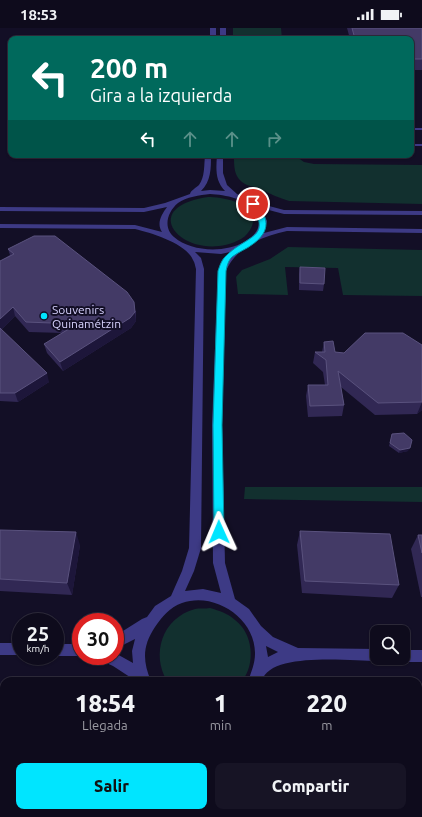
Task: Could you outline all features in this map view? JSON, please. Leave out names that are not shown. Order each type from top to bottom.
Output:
[{"type":"street","points":[[0,209],[144,210],[165,207],[196,192],[205,183],[207,180],[208,158]]},
{"type":"street","points":[[220,158],[220,180],[228,190],[253,204],[266,208],[284,212],[422,213]]},
{"type":"street","points":[[184,197],[214,192],[243,198]]},
{"type":"street","points":[[175,202],[164,215],[162,222],[168,236],[175,242]]},
{"type":"street","points":[[251,242],[259,236],[263,228],[263,219],[253,204]]},
{"type":"street","points":[[0,226],[135,227],[161,234],[185,248],[197,258],[200,269],[194,548],[188,571],[176,598]]},
{"type":"street","points":[[185,248],[198,252],[227,252],[240,248],[266,233],[287,229],[422,231]]},
{"type":"street","points":[[229,601],[219,563],[217,425],[222,271],[226,260],[240,248]]},
{"type":"street","points":[[124,638],[148,622],[160,608],[176,598],[194,594],[212,594],[229,601],[245,613],[256,630],[269,641],[296,654]]},
{"type":"street","points":[[142,677],[138,659],[140,640],[148,622]]},
{"type":"street","points":[[256,630],[261,651],[257,676]]},
{"type":"street","points":[[0,649],[12,649]]},
{"type":"street","points":[[257,676],[270,662],[281,657],[296,654],[370,655]]},
{"type":"street","points":[[410,656],[422,656]]},
{"type":"street","points":[[123,665],[139,677]]},
{"type":"green space","points":[[233,28],[281,28],[282,36],[233,36]]},
{"type":"green space","points":[[234,158],[298,158],[304,162],[314,164],[422,165],[422,204],[289,201],[243,183],[237,176]]},
{"type":"green space","points":[[208,197],[230,200],[245,207],[253,218],[252,226],[249,232],[241,239],[221,246],[203,246],[187,241],[176,233],[171,223],[173,212],[185,203]]},
{"type":"green space","points":[[288,247],[422,250],[422,296],[343,295],[338,268],[285,267],[288,295],[238,294],[236,277],[242,270],[270,259]]},
{"type":"green space","points":[[245,487],[422,487],[422,502],[244,499]]},
{"type":"green space","points":[[210,608],[223,612],[241,626],[249,641],[251,658],[244,677],[165,677],[160,660],[160,649],[163,638],[167,629],[174,620],[195,609]]},
{"type":"building","points":[[352,28],[422,28],[422,59],[414,59],[414,36],[354,36]]},
{"type":"building","points":[[34,236],[55,236],[127,292],[134,302],[135,312],[130,318],[60,362],[44,344],[77,324],[26,322],[13,307],[0,319],[0,261],[14,254],[8,249]]},
{"type":"building","points":[[300,267],[325,268],[324,284],[300,283]]},
{"type":"building","points":[[0,328],[47,373],[15,393],[0,393]]},
{"type":"building","points":[[365,333],[403,333],[422,345],[422,402],[378,403],[338,371],[344,405],[310,406],[308,385],[328,385],[326,360],[315,352],[325,352],[324,342],[333,341],[335,352],[344,353]]},
{"type":"building","points":[[404,433],[412,440],[410,448],[400,450],[390,443],[392,434]]},
{"type":"building","points":[[0,530],[76,532],[67,583],[0,579]]},
{"type":"building","points":[[300,531],[390,534],[399,585],[305,581]]},
{"type":"building","points":[[418,535],[422,535],[422,553]]},
{"type":"place","name":"Souvenirs Quinamétzin","points":[[44,316]]},
{"type":"route","points":[[219,532],[217,425],[222,271],[226,260],[230,255],[259,236],[263,228],[263,219],[253,204]]}]
